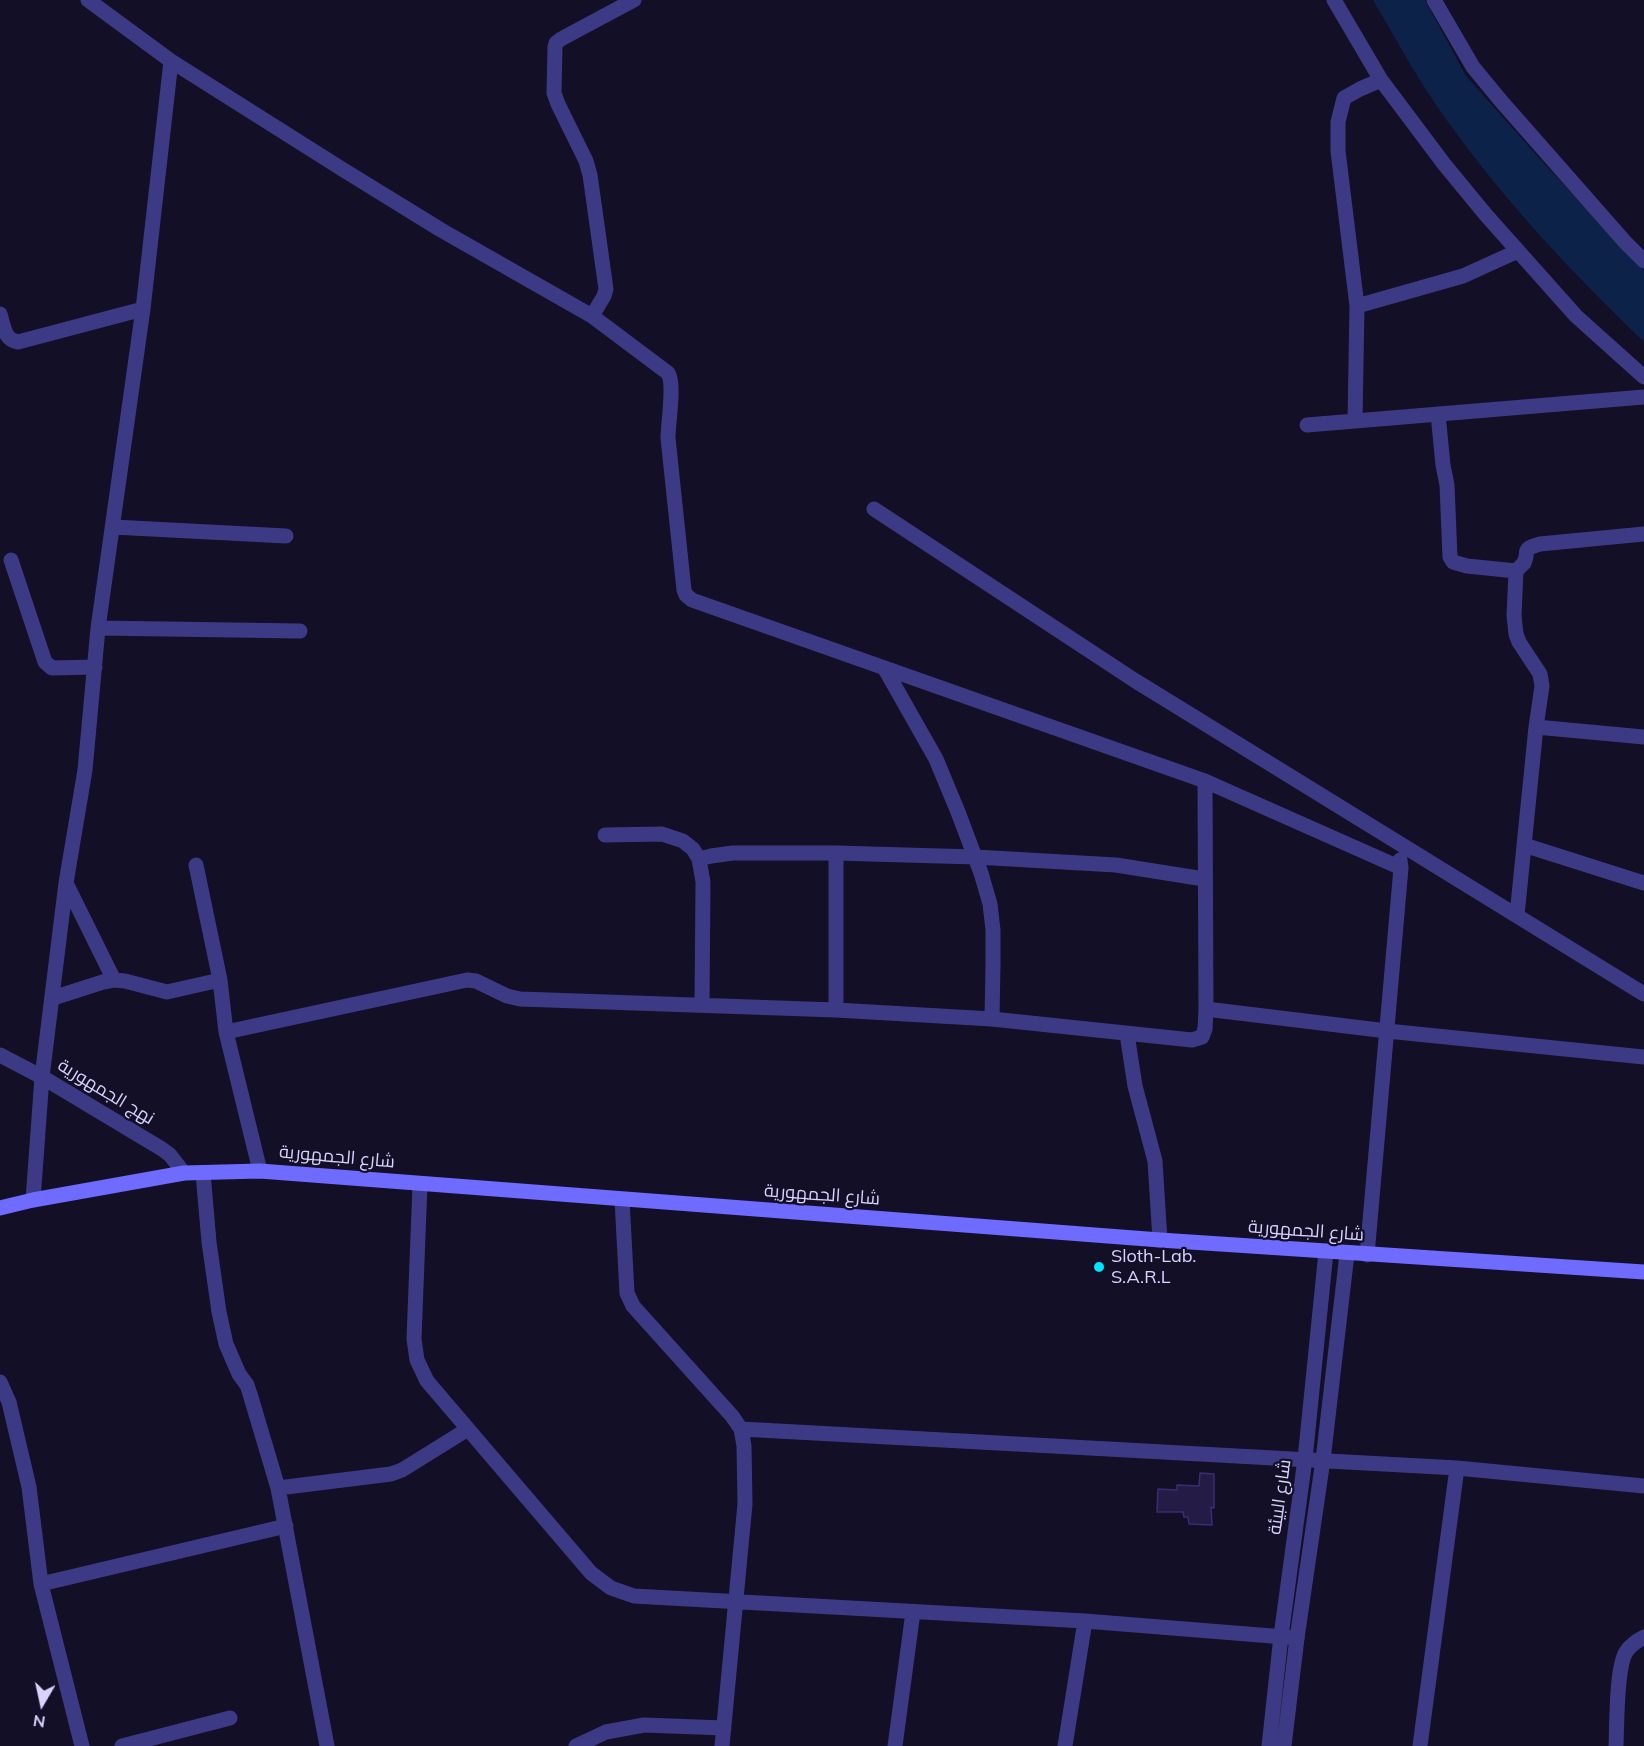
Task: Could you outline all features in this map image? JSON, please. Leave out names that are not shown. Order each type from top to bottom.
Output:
[{"type":"main road","name":"شارع الجمهورية","points":[[0,1208],[184,1173],[260,1171],[1347,1254],[1644,1272]]},
{"type":"street","points":[[88,0],[171,61],[441,230],[592,316],[671,377],[668,438],[684,590],[692,600],[1205,782],[1401,868]]},
{"type":"street","points":[[592,316],[606,289],[592,186],[586,161],[554,93],[555,47],[561,39],[634,0]]},
{"type":"street","points":[[1334,0],[1381,80],[1444,164],[1576,316],[1644,377]]},
{"type":"street","points":[[1434,0],[1473,67],[1500,101],[1644,261]]},
{"type":"street","points":[[33,1200],[42,1077],[66,883],[85,770],[98,628],[143,309],[171,61]]},
{"type":"street","points":[[1355,421],[1356,306],[1338,151],[1338,122],[1344,98],[1381,80]]},
{"type":"street","points":[[1356,306],[1462,276],[1518,251]]},
{"type":"street","points":[[0,314],[7,338],[18,342],[143,309]]},
{"type":"street","points":[[1307,424],[1644,397]]},
{"type":"street","points":[[1438,414],[1447,485],[1450,557],[1453,562],[1467,566],[1516,571]]},
{"type":"street","points":[[874,509],[1134,680],[1644,994]]},
{"type":"street","points":[[113,527],[286,536]]},
{"type":"street","points":[[1516,915],[1542,680],[1518,642],[1516,634],[1514,600],[1516,571],[1524,564],[1525,552],[1530,547],[1540,544],[1644,534]]},
{"type":"street","points":[[11,560],[45,662],[52,668],[95,667]]},
{"type":"street","points":[[98,628],[300,631]]},
{"type":"street","points":[[885,669],[936,759],[975,857],[990,904],[993,965],[992,1019]]},
{"type":"street","points":[[1536,727],[1644,737]]},
{"type":"street","points":[[226,1032],[466,981],[476,981],[507,996],[520,999],[836,1010],[992,1019],[1192,1040],[1202,1036],[1205,1029],[1205,782]]},
{"type":"street","points":[[605,835],[662,834],[683,841],[693,849],[699,860],[703,882],[702,1005]]},
{"type":"street","points":[[1367,1255],[1401,868],[1398,842]]},
{"type":"street","points":[[1524,845],[1644,883]]},
{"type":"street","points":[[699,860],[733,853],[975,857],[1116,865],[1204,879]]},
{"type":"street","points":[[836,853],[836,1010]]},
{"type":"street","points":[[196,865],[220,980],[226,1032],[260,1171]]},
{"type":"street","points":[[66,883],[114,980]]},
{"type":"street","points":[[53,998],[114,980],[167,992],[220,980]]},
{"type":"street","points":[[1206,1009],[1644,1058]]},
{"type":"street","points":[[1127,1034],[1135,1086],[1155,1161],[1160,1240]]},
{"type":"street","name":"نهج الجمهورية","points":[[0,1055],[42,1077],[162,1149],[170,1155],[184,1173]]},
{"type":"street","points":[[203,1173],[209,1242],[219,1312],[226,1344],[239,1374],[247,1384],[278,1488],[327,1746]]},
{"type":"street","points":[[420,1184],[414,1339],[417,1360],[427,1381],[591,1573],[611,1588],[634,1596],[1085,1621],[1297,1638]]},
{"type":"street","points":[[622,1200],[627,1293],[633,1306],[732,1416],[741,1429],[744,1446],[745,1504],[723,1746]]},
{"type":"street","name":"شارع البيئة","points":[[1269,1746],[1305,1459],[1326,1252]]},
{"type":"street","name":"شارع البيئة","points":[[1284,1746],[1323,1460],[1347,1254]]},
{"type":"street","points":[[0,1382],[9,1402],[29,1487],[41,1584],[82,1746]]},
{"type":"street","points":[[278,1488],[391,1474],[402,1470],[468,1429]]},
{"type":"street","points":[[741,1429],[1457,1468],[1644,1486]]},
{"type":"street","points":[[1420,1746],[1457,1468]]},
{"type":"street","points":[[41,1584],[286,1527]]},
{"type":"street","points":[[895,1746],[913,1612]]},
{"type":"street","points":[[1065,1746],[1085,1621]]},
{"type":"street","points":[[1616,1746],[1623,1656],[1631,1645],[1644,1637]]},
{"type":"street","points":[[122,1746],[230,1718]]},
{"type":"street","points":[[576,1746],[606,1732],[644,1725],[724,1728]]},
{"type":"water","points":[[1373,0],[1425,0],[1466,76],[1644,271],[1644,342],[1533,228],[1481,166],[1434,102]]},
{"type":"building","points":[[1200,1473],[1214,1474],[1212,1525],[1189,1524],[1188,1517],[1184,1517],[1183,1512],[1157,1512],[1158,1489],[1177,1490],[1177,1485],[1199,1486]]},
{"type":"place","name":"Sloth-Lab. S.A.R.L","points":[[1099,1267]]}]
